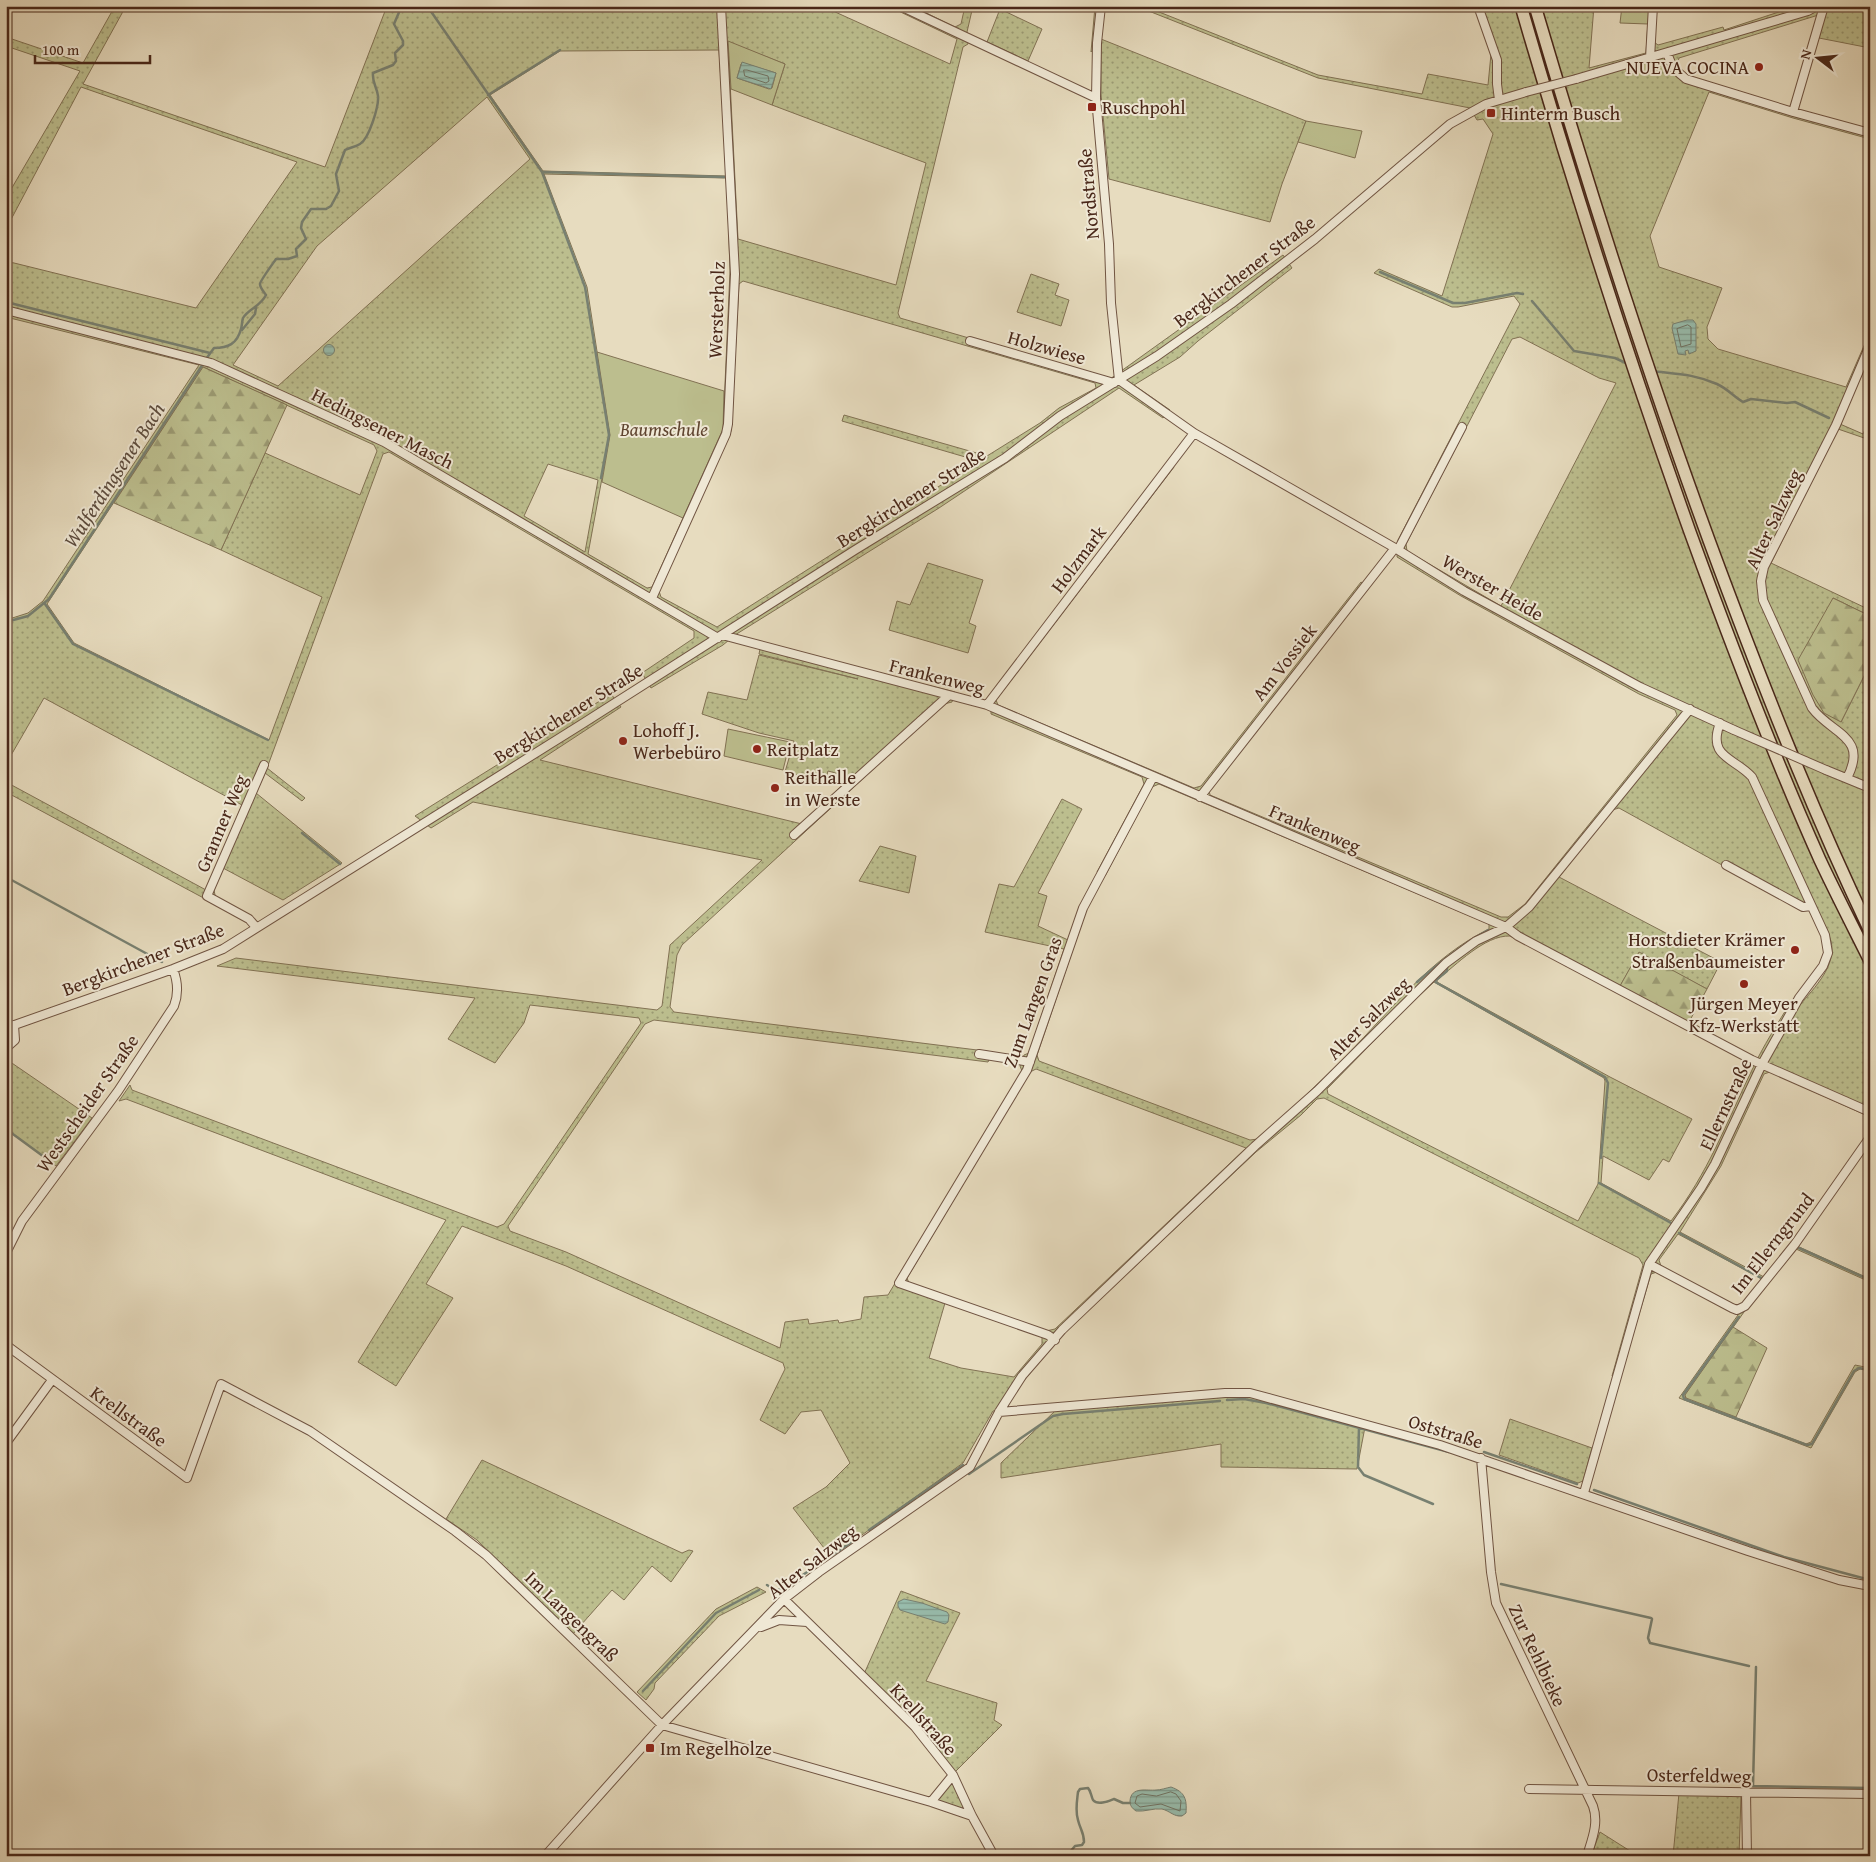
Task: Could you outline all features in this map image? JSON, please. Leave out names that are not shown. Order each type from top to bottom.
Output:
[{"type":"highway","points":[[1521,6],[1564,156],[1637,381],[1715,600],[1765,728],[1821,862],[1870,961]]},
{"type":"highway","points":[[1535,6],[1599,216],[1654,386],[1693,497],[1784,738],[1817,816],[1870,931]]},
{"type":"street","name":"Wersterholz","points":[[652,598],[726,434],[728,424],[734,274],[721,6]]},
{"type":"street","points":[[900,6],[1096,98]]},
{"type":"street","name":"Nordstraße","points":[[1101,6],[1097,44],[1096,98],[1109,244],[1117,381]]},
{"type":"street","points":[[1478,6],[1497,60],[1496,84],[1499,100]]},
{"type":"street","points":[[1650,58],[1653,6]]},
{"type":"street","name":"Bergkirchener Straße","points":[[6,1048],[15,1040],[10,1026],[173,969],[223,948],[1005,458],[1060,416],[1157,356],[1280,267],[1450,124],[1476,108],[1808,11],[1817,6]]},
{"type":"street","points":[[1793,112],[1824,6]]},
{"type":"street","points":[[1667,53],[1673,68],[1686,80],[1870,133]]},
{"type":"street","name":"Hedingsener Masch","points":[[6,310],[211,362],[384,442],[720,636]]},
{"type":"street","name":"Holzwiese","points":[[970,341],[1117,381]]},
{"type":"street","name":"Alter Salzweg","points":[[1847,778],[1852,768],[1853,752],[1846,737],[1820,719],[1812,708],[1763,600],[1761,581],[1764,567],[1836,425],[1870,345]]},
{"type":"street","name":"Werster Heide","points":[[1117,381],[1194,433],[1396,549],[1464,591],[1640,687],[1734,730],[1870,788]]},
{"type":"street","name":"Am Vossiek","points":[[1200,796],[1396,549],[1462,426]]},
{"type":"street","name":"Holzmark","points":[[987,705],[1194,433]]},
{"type":"street","name":"Frankenweg","points":[[720,636],[987,705],[1506,927],[1518,936],[1762,1064],[1870,1112]]},
{"type":"street","points":[[794,836],[948,696]]},
{"type":"street","name":"Alter Salzweg","points":[[545,1856],[662,1725],[784,1599],[819,1572],[970,1467],[999,1412],[1022,1376],[1062,1330],[1254,1146],[1317,1091],[1446,963],[1476,941],[1506,927],[1529,907],[1690,709]]},
{"type":"street","name":"Ellernstraße","points":[[1584,1493],[1650,1264],[1715,1164],[1762,1064],[1799,998],[1827,960],[1828,948],[1825,935],[1752,777],[1745,769],[1723,756],[1718,746],[1716,739],[1720,723]]},
{"type":"street","name":"Granner Weg","points":[[256,927],[249,919],[207,896],[264,765]]},
{"type":"street","name":"Zum Langen Gras","points":[[1055,1340],[1048,1335],[899,1283],[1027,1070],[1083,908],[1153,777]]},
{"type":"street","points":[[1726,865],[1803,907],[1811,906]]},
{"type":"street","name":"Westscheider Straße","points":[[6,1253],[22,1221],[118,1092],[174,1006],[179,995],[173,969]]},
{"type":"street","points":[[979,1054],[1030,1062]]},
{"type":"street","name":"Im Ellerngrund","points":[[1650,1264],[1732,1308],[1737,1310],[1745,1306],[1795,1244],[1870,1137]]},
{"type":"street","name":"Krellstraße","points":[[6,1345],[187,1478],[221,1384]]},
{"type":"street","points":[[6,1443],[52,1380]]},
{"type":"street","name":"Im Langengraß","points":[[221,1384],[310,1431],[463,1537],[486,1555],[662,1725],[932,1802],[972,1816]]},
{"type":"street","name":"Oststraße","points":[[999,1412],[1250,1393],[1440,1444],[1783,1562],[1839,1580],[1870,1586]]},
{"type":"street","name":"Zur Rehlbieke","points":[[1481,1458],[1491,1572],[1496,1603],[1585,1789],[1596,1816],[1595,1829],[1587,1856]]},
{"type":"street","name":"Krellstraße","points":[[784,1599],[915,1727],[952,1775],[994,1856]]},
{"type":"street","points":[[757,1629],[779,1620],[807,1622]]},
{"type":"street","points":[[932,1802],[952,1775]]},
{"type":"street","name":"Osterfeldweg","points":[[1528,1789],[1870,1794]]},
{"type":"street","points":[[1746,1792],[1747,1856]]},
{"type":"green space","points":[[115,6],[126,6],[83,84],[325,167],[387,6],[822,6],[950,64],[957,39],[888,6],[912,6],[955,27],[961,24],[965,6],[973,6],[967,32],[968,44],[963,47],[898,313],[900,318],[1110,379],[1283,255],[1292,268],[1180,357],[1134,385],[1170,410],[1163,418],[1119,388],[939,508],[735,635],[723,645],[651,688],[642,673],[694,638],[694,631],[389,452],[383,454],[267,768],[305,798],[302,801],[265,773],[256,793],[342,863],[283,900],[223,868],[211,902],[6,792],[6,782],[206,890],[242,805],[44,698],[6,764],[6,620],[28,613],[43,601],[199,365],[6,317],[6,261],[196,308],[297,162],[81,87],[6,229],[6,198],[80,71],[6,46],[6,37],[83,63]],"holes":[[[728,42],[785,64],[772,105],[926,163],[896,285],[738,239]],[[719,50],[727,176],[543,171],[490,95],[560,51]],[[487,97],[530,159],[278,386],[233,365],[317,246]],[[544,174],[727,178],[730,271],[723,429],[652,587],[647,588],[588,554],[610,435],[587,287]],[[743,281],[1095,383],[1096,388],[1059,408],[1040,423],[987,456],[844,415],[842,421],[979,461],[717,627],[661,597],[659,591],[731,431],[739,284]],[[203,367],[374,445],[377,451],[360,495],[265,453],[221,550],[322,597],[269,740],[74,643],[47,604]],[[548,464],[598,480],[585,552],[524,516]]]},
{"type":"green space","points":[[1095,6],[1105,6],[1101,39],[1306,121],[1270,222],[1109,179],[1101,94],[1101,40],[1091,52]]},
{"type":"green space","points":[[1136,6],[1144,6],[1318,75],[1422,94],[1428,74],[1488,85],[1491,54],[1475,6],[1594,6],[1589,68],[1646,53],[1649,6],[1657,6],[1654,42],[1658,45],[1723,27],[1724,30],[1797,6],[1870,6],[1870,48],[1819,38],[1825,13],[1679,58],[1677,65],[1687,77],[1870,129],[1870,139],[1709,92],[1650,236],[1659,267],[1722,288],[1707,327],[1708,339],[1718,349],[1846,387],[1870,332],[1870,354],[1840,424],[1863,434],[1870,418],[1870,440],[1838,429],[1771,563],[1870,610],[1870,616],[1833,598],[1841,722],[1870,664],[1870,1117],[1770,1072],[1764,1074],[1721,1166],[1680,1232],[1764,1277],[1792,1243],[1870,1131],[1870,1143],[1797,1246],[1870,1279],[1870,1282],[1796,1249],[1744,1312],[1685,1395],[1686,1399],[1806,1444],[1811,1442],[1855,1365],[1870,1368],[1870,1371],[1860,1369],[1855,1372],[1811,1448],[1679,1398],[1738,1315],[1657,1272],[1651,1274],[1620,1378],[1612,1376],[1643,1265],[1639,1258],[1324,1098],[1317,1099],[1301,1115],[1256,1152],[1058,1339],[1022,1383],[1004,1410],[993,1411],[963,1463],[831,1557],[793,1508],[826,1487],[850,1463],[821,1410],[801,1412],[785,1434],[760,1420],[785,1369],[783,1363],[566,1266],[462,1226],[426,1284],[453,1298],[396,1386],[358,1362],[446,1220],[126,1099],[119,1101],[130,1085],[132,1090],[497,1227],[504,1224],[641,1023],[639,1018],[530,1005],[524,1023],[495,1063],[448,1039],[475,998],[217,966],[236,958],[657,1010],[662,1006],[670,945],[762,860],[473,802],[431,828],[415,816],[611,694],[621,707],[540,760],[802,824],[851,777],[828,771],[825,782],[785,772],[794,741],[759,733],[702,714],[708,692],[747,700],[759,655],[858,679],[759,654],[761,644],[955,692],[952,702],[944,704],[682,945],[677,955],[670,1007],[674,1012],[993,1052],[988,1062],[654,1020],[645,1024],[508,1226],[510,1231],[566,1252],[780,1348],[785,1322],[808,1319],[809,1324],[838,1320],[839,1323],[861,1319],[864,1297],[888,1295],[1022,1071],[1020,1066],[1024,1055],[1029,1053],[1064,949],[985,932],[999,884],[1014,887],[1062,799],[1082,809],[1038,893],[1047,896],[1038,926],[1068,940],[1079,909],[1086,911],[1037,1055],[1039,1061],[1250,1140],[1258,1139],[1303,1098],[1430,969],[1468,941],[1489,929],[1489,924],[1159,784],[1152,787],[1105,876],[1097,872],[1144,784],[1142,777],[991,714],[991,695],[1168,462],[1174,467],[996,700],[998,705],[1194,788],[1201,786],[1361,582],[1368,587],[1209,790],[1210,795],[1501,917],[1508,917],[1525,904],[1677,715],[1675,710],[1639,694],[1461,596],[1397,557],[1398,540],[1520,304],[1514,296],[1452,307],[1374,273],[1379,269],[1442,296],[1493,134],[1483,119],[1477,120],[1470,108],[1318,78]],"holes":[[[1520,337],[1599,378],[1616,383],[1501,606],[1407,551],[1406,544],[1512,339]],[[1619,808],[1787,901],[1815,906],[1831,941],[1832,950],[1828,968],[1818,984],[1800,1005],[1792,1000],[1756,1061],[1725,1129],[1696,1185],[1671,1221],[1601,1183],[1603,1156],[1649,1180],[1663,1159],[1669,1162],[1692,1119],[1610,1077],[1437,982],[1471,952],[1491,940],[1510,936],[1639,1003],[1642,997],[1620,986],[1639,953],[1707,989],[1721,962],[1559,877],[1612,810]],[[1434,982],[1604,1078],[1598,1184],[1578,1221],[1328,1094],[1327,1089]],[[1036,1069],[1246,1148],[1055,1329],[1046,1331],[909,1283],[907,1278],[1030,1072]],[[1678,1234],[1762,1279],[1742,1305],[1735,1306],[1661,1266],[1659,1260]],[[945,1303],[1042,1337],[1042,1344],[1014,1377],[961,1368],[929,1358]]]},
{"type":"green space","points":[[1622,6],[1649,6],[1648,24],[1620,23]]},
{"type":"green space","points":[[1000,9],[1042,29],[1028,61],[987,42]]},
{"type":"green space","points":[[728,41],[785,64],[772,105],[731,89]],"holes":[[[743,63],[776,73],[772,88],[769,89],[737,78]]]},
{"type":"green space","points":[[1306,121],[1362,131],[1355,158],[1298,142]]},
{"type":"green space","points":[[1031,274],[1059,284],[1055,295],[1069,300],[1061,326],[1017,312]]},
{"type":"green space","name":"Baumschule","points":[[597,352],[724,391],[723,429],[683,518],[602,482],[610,435]]},
{"type":"green space","points":[[203,367],[287,405],[221,550],[114,503]]},
{"type":"green space","points":[[928,563],[983,580],[969,623],[976,626],[968,653],[889,630],[897,601],[910,605]]},
{"type":"green space","points":[[1833,598],[1870,616],[1870,664],[1841,722],[1824,713],[1813,695],[1798,660]]},
{"type":"green space","name":"Reitplatz","points":[[728,729],[790,742],[783,770],[724,756]]},
{"type":"green space","points":[[880,846],[916,856],[909,893],[859,881]]},
{"type":"green space","points":[[1639,952],[1707,989],[1689,1022],[1620,986]]},
{"type":"green space","points":[[6,1059],[92,1118],[56,1166],[6,1129]]},
{"type":"green space","points":[[1733,1327],[1767,1348],[1736,1417],[1686,1398],[1685,1395]]},
{"type":"green space","points":[[1251,1395],[1365,1427],[1357,1469],[1221,1467],[1221,1444],[1001,1478],[1001,1463],[1056,1410],[1056,1406]]},
{"type":"green space","points":[[1510,1419],[1592,1448],[1583,1481],[1578,1483],[1499,1455]]},
{"type":"green space","points":[[482,1460],[682,1553],[689,1550],[693,1551],[671,1582],[652,1566],[624,1600],[612,1590],[573,1634],[477,1540],[446,1519]]},
{"type":"green space","points":[[757,1587],[766,1592],[719,1616],[655,1683],[654,1689],[646,1700],[637,1692],[716,1609]]},
{"type":"green space","points":[[901,1591],[960,1613],[926,1681],[997,1703],[994,1720],[1002,1725],[953,1774],[975,1813],[931,1800],[952,1774],[864,1674]]},
{"type":"green space","points":[[1679,1793],[1741,1796],[1739,1856],[1673,1856]]},
{"type":"green space","points":[[1600,1832],[1638,1856],[1591,1856]]},
{"type":"water","points":[[742,62],[776,73],[771,89],[737,78]]},
{"type":"water","points":[[1693,320],[1696,324],[1696,351],[1689,354],[1688,350],[1685,351],[1686,355],[1678,354],[1672,328],[1673,324]]},
{"type":"water","points":[[329,344],[335,350],[329,356],[323,350]]},
{"type":"water","points":[[904,1599],[947,1612],[949,1615],[948,1622],[945,1624],[900,1610],[898,1602]]},
{"type":"water","points":[[1171,1787],[1179,1791],[1184,1797],[1186,1813],[1182,1816],[1177,1816],[1162,1809],[1136,1811],[1132,1808],[1131,1796],[1136,1791],[1158,1790]]},
{"type":"waterway","name":"Wulferdingsener Bach","points":[[206,359],[214,348],[228,346],[237,338],[243,318],[266,295],[260,284],[276,259],[288,259],[297,256],[296,249],[306,239],[301,228],[302,222],[311,209],[326,209],[331,206],[339,191],[336,174],[345,150],[363,141],[373,122],[378,96],[373,73],[393,65],[396,61],[395,53],[403,45],[403,41],[394,24],[400,10],[414,6]]},
{"type":"waterway","points":[[430,10],[542,172],[585,287],[609,435],[601,478]]},
{"type":"waterway","points":[[488,95],[560,50]]},
{"type":"waterway","points":[[543,172],[724,177]]},
{"type":"waterway","points":[[1380,272],[1453,303],[1465,303],[1517,293],[1523,294]]},
{"type":"waterway","points":[[1532,301],[1574,351],[1615,358],[1628,364]]},
{"type":"waterway","points":[[6,302],[210,353]]},
{"type":"waterway","name":"Wulferdingsener Bach","points":[[242,330],[255,314],[256,308]]},
{"type":"waterway","name":"Wulferdingsener Bach","points":[[6,622],[28,616],[49,599],[203,364]]},
{"type":"waterway","points":[[1652,371],[1701,378],[1721,386],[1743,402],[1751,399],[1787,403],[1795,402],[1829,418]]},
{"type":"waterway","points":[[45,604],[73,644],[268,740]]},
{"type":"waterway","points":[[302,833],[340,864]]},
{"type":"waterway","points":[[6,877],[162,962]]},
{"type":"waterway","points":[[1417,982],[1451,954],[1488,930]]},
{"type":"waterway","points":[[1447,969],[1435,981],[1437,983],[1605,1077],[1608,1083],[1601,1158]]},
{"type":"waterway","points":[[6,1129],[51,1162]]},
{"type":"waterway","points":[[1599,1183],[1671,1223]]},
{"type":"waterway","points":[[1679,1233],[1763,1279]]},
{"type":"waterway","points":[[1799,1248],[1870,1280]]},
{"type":"waterway","points":[[1739,1317],[1683,1395],[1684,1399],[1807,1445],[1812,1444],[1854,1371],[1859,1368],[1870,1370]]},
{"type":"waterway","points":[[1227,1400],[1244,1399],[1266,1403],[1449,1452]]},
{"type":"waterway","points":[[969,1474],[1053,1416],[1220,1401]]},
{"type":"waterway","points":[[1359,1427],[1358,1467],[1364,1475],[1433,1504]]},
{"type":"waterway","points":[[1484,1452],[1577,1484]]},
{"type":"waterway","points":[[869,1530],[963,1465]]},
{"type":"waterway","points":[[1594,1490],[1784,1557],[1870,1580]]},
{"type":"waterway","points":[[767,1585],[775,1590],[782,1589],[859,1537]]},
{"type":"waterway","points":[[1501,1584],[1651,1618],[1648,1638],[1650,1643],[1749,1666]]},
{"type":"waterway","points":[[643,1691],[716,1613],[759,1590]]},
{"type":"waterway","points":[[1756,1667],[1753,1786],[1870,1788]]},
{"type":"waterway","points":[[1070,1852],[1075,1846],[1082,1845],[1084,1842],[1076,1806],[1080,1789],[1088,1788],[1093,1800],[1098,1803],[1114,1799],[1123,1803],[1130,1803]]},
{"type":"place","name":"NUEVA COCINA","points":[[1759,67]]},
{"type":"place","name":"Ruschpohl","points":[[1092,107]]},
{"type":"place","name":"Hinterm Busch","points":[[1491,113]]},
{"type":"place","name":"Lohoff J. Werbebüro","points":[[623,741]]},
{"type":"place","name":"Reitplatz","points":[[757,749]]},
{"type":"place","name":"Reithalle in Werste","points":[[775,788]]},
{"type":"place","name":"Horstdieter Krämer Straßenbaumeister","points":[[1795,950]]},
{"type":"place","name":"Jürgen Meyer Kfz-Werkstatt","points":[[1744,984]]},
{"type":"place","name":"Im Regelholze","points":[[650,1748]]}]
